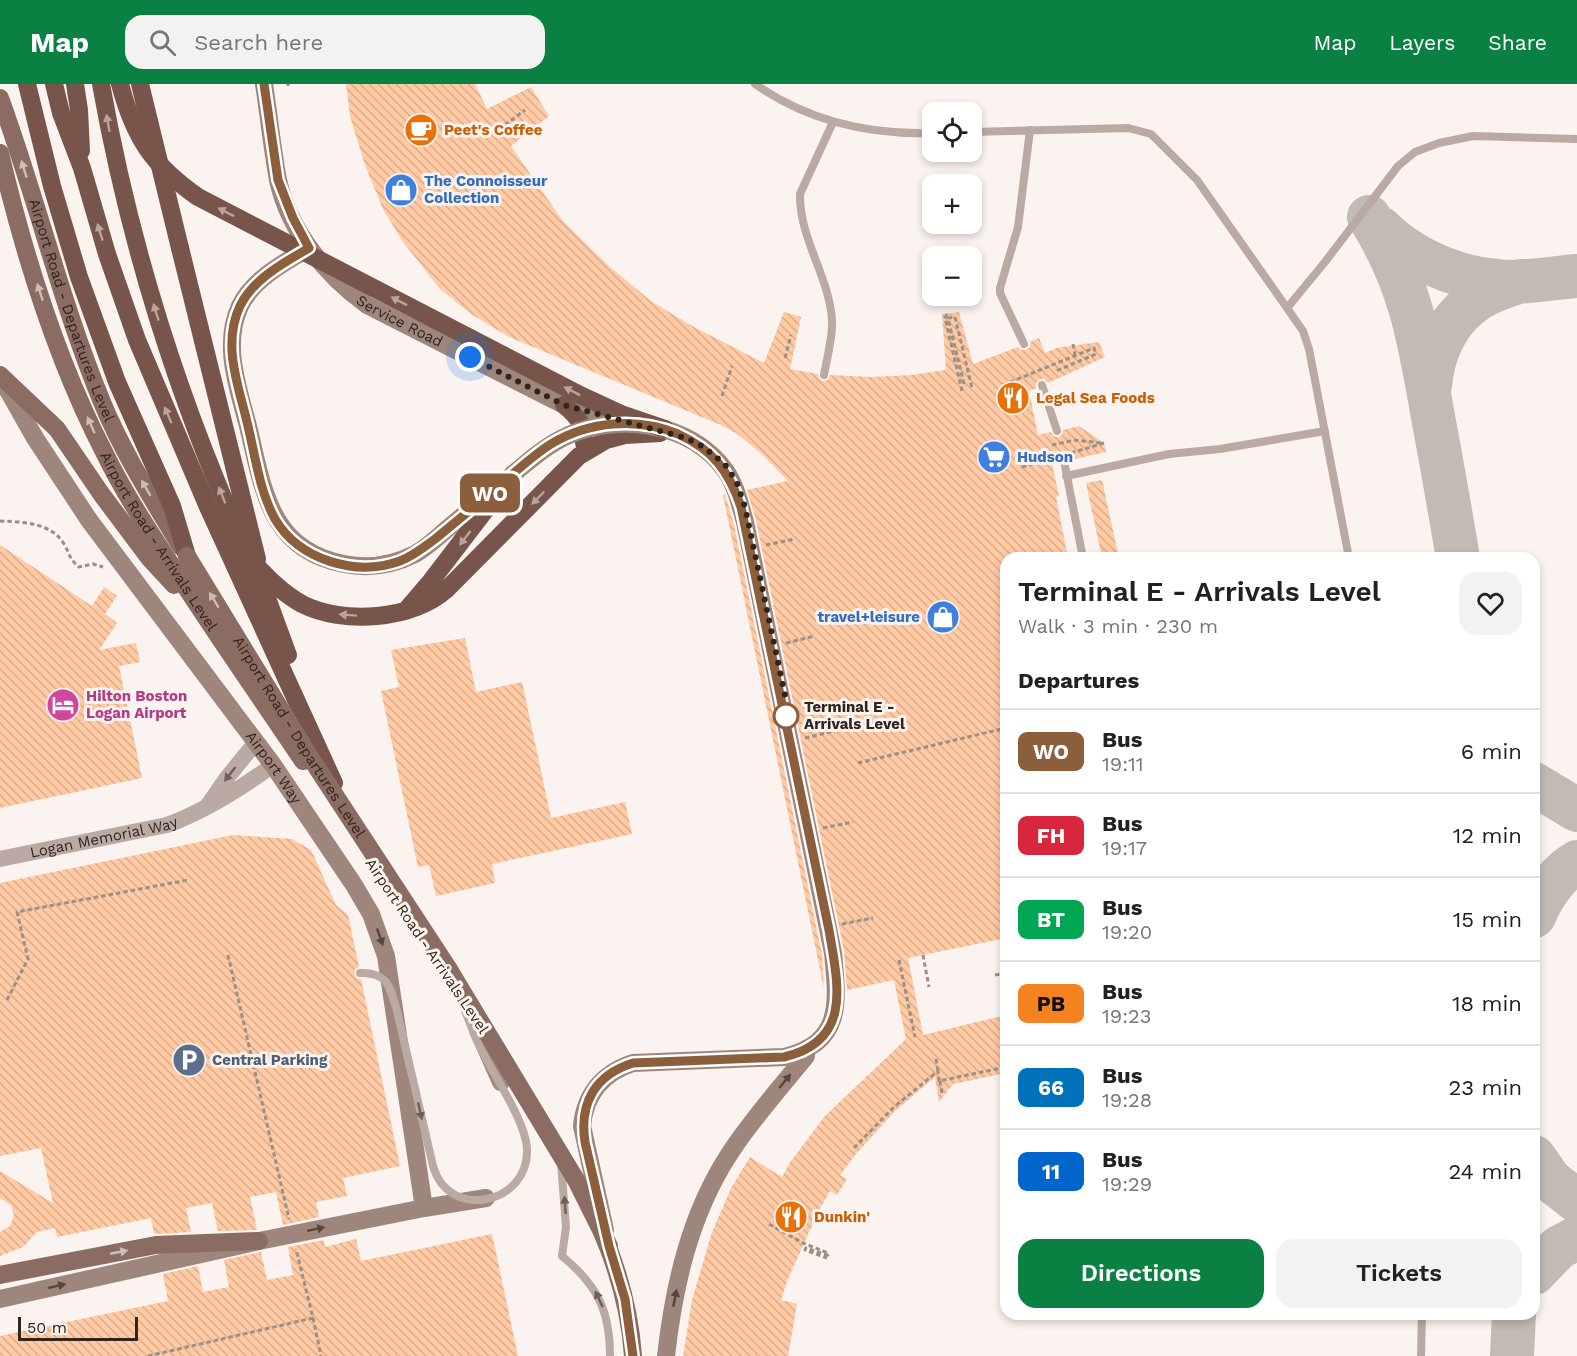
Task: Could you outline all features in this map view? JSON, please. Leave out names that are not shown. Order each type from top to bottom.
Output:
[{"type":"highway","points":[[27,84],[70,251],[129,411],[172,506],[187,556]]},
{"type":"highway","points":[[54,84],[61,113],[82,168],[101,236],[131,324],[208,507],[366,853]]},
{"type":"highway","points":[[75,84],[82,168]]},
{"type":"highway","points":[[101,84],[128,213],[165,342],[202,447],[239,537],[263,587],[359,832]]},
{"type":"highway","points":[[120,84],[131,119],[147,150],[171,177],[198,197],[582,396],[665,431]]},
{"type":"highway","points":[[140,84],[263,587]]},
{"type":"highway","points":[[564,405],[580,422],[585,432],[585,442],[579,456]]},
{"type":"highway","points":[[208,507],[240,547],[272,581],[303,604],[322,611],[348,616],[380,616],[406,610],[433,599],[447,589],[579,456],[606,440],[625,435],[665,431]]},
{"type":"highway","points":[[406,610],[513,474]]},
{"type":"main road","name":"Service Road","points":[[264,84],[281,188],[293,218],[309,248],[345,289],[367,305],[564,405],[665,431]]},
{"type":"main road","name":"Airport Road - Departures Level","points":[[0,98],[64,302],[99,394],[123,447],[308,754],[448,968],[576,1180],[609,1246],[625,1299],[633,1356]]},
{"type":"main road","name":"Airport Road - Arrivals Level","points":[[0,153],[25,246],[59,347],[79,399],[109,462],[144,522],[212,626],[466,1002],[560,1154],[593,1212],[618,1273],[627,1312],[633,1356]]},
{"type":"main road","points":[[309,248],[283,264],[248,293],[237,315],[231,345],[234,368],[265,496],[275,519],[287,535],[307,552],[331,562],[356,567],[384,565],[399,561],[417,553],[551,445],[586,429],[618,424],[646,425],[686,438],[714,455],[727,467],[737,483],[747,517],[813,830],[841,982],[841,1011],[836,1026],[828,1038],[806,1056],[740,1138],[718,1172],[686,1249],[666,1356]]},
{"type":"main road","points":[[0,376],[57,429],[102,495],[150,559],[212,626]]},
{"type":"main road","name":"Airport Way","points":[[0,376],[34,438],[89,520],[273,765],[371,914],[386,956],[424,1208]]},
{"type":"main road","points":[[609,1246],[582,1126],[584,1111],[597,1085],[621,1067],[633,1063],[784,1057],[799,1054],[822,1039],[834,1018],[836,1006],[835,974],[829,930],[741,507],[734,485],[717,460],[685,438],[665,431]]},
{"type":"main road","points":[[0,1299],[259,1241],[496,1195],[512,1184],[523,1170],[527,1155],[525,1138],[466,1002]]},
{"type":"main road","points":[[593,1212],[584,1127],[586,1111],[593,1093],[616,1070],[629,1064],[648,1061],[806,1056]]},
{"type":"main road","points":[[0,1275],[156,1245],[259,1241]]},
{"type":"street","points":[[206,808],[256,742]]},
{"type":"street","name":"Logan Memorial Way","points":[[0,859],[167,825],[231,794],[273,765]]},
{"type":"lane","points":[[755,84],[783,101],[833,122],[869,130],[902,134],[922,133]]},
{"type":"lane","points":[[824,375],[832,318],[804,226],[800,194],[833,122]]},
{"type":"lane","points":[[982,132],[1128,128],[1151,134],[1197,180],[1303,331],[1348,552]]},
{"type":"lane","points":[[1024,344],[1000,293],[1000,288],[1018,227],[1030,130]]},
{"type":"lane","points":[[1287,308],[1313,278],[1398,166],[1415,152],[1439,143],[1473,136],[1577,139]]},
{"type":"lane","points":[[1042,385],[1057,431]]},
{"type":"lane","points":[[1066,476],[1169,454],[1220,449],[1325,431]]},
{"type":"lane","points":[[1064,461],[1082,552]]},
{"type":"lane","points":[[360,973],[376,974],[390,987],[435,1173],[442,1185],[456,1196],[470,1200],[490,1199],[504,1193],[517,1179],[526,1162],[526,1141],[522,1128],[482,1051],[448,968]]},
{"type":"lane","points":[[560,1154],[566,1227],[562,1256],[582,1273],[598,1295],[608,1324],[610,1356]]},
{"type":"lane","points":[[1421,1356],[1422,1320]]},
{"type":"path","points":[[505,125],[525,110]]},
{"type":"path","points":[[947,314],[945,318],[964,384]]},
{"type":"path","points":[[962,391],[948,318],[955,317],[972,388]]},
{"type":"path","points":[[785,358],[790,335]]},
{"type":"path","points":[[944,342],[952,340]]},
{"type":"path","points":[[1073,344],[1075,355]]},
{"type":"path","points":[[1004,385],[1094,348],[1096,354],[1056,371]]},
{"type":"path","points":[[722,396],[732,366]]},
{"type":"path","points":[[1076,440],[1104,443]]},
{"type":"path","points":[[0,521],[24,522],[48,529],[64,543],[72,561],[79,567],[93,564],[111,568]]},
{"type":"path","points":[[858,763],[1000,729]]},
{"type":"path","points":[[795,741],[835,730]]},
{"type":"path","points":[[813,830],[853,822]]},
{"type":"path","points":[[7,1000],[28,959],[17,912],[188,880]]},
{"type":"path","points":[[832,927],[873,918]]},
{"type":"path","points":[[228,955],[291,1227]]},
{"type":"path","points":[[923,955],[929,987]]},
{"type":"path","points":[[899,960],[915,1037]]},
{"type":"path","points":[[995,975],[1000,974]]},
{"type":"path","points":[[936,1059],[942,1094]]},
{"type":"path","points":[[939,1081],[1000,1068]]},
{"type":"path","points":[[854,1148],[894,1107],[938,1071]]},
{"type":"path","points":[[769,1224],[803,1243],[828,1253],[828,1255],[806,1248],[805,1250],[827,1258]]},
{"type":"path","points":[[294,1239],[321,1356]]},
{"type":"path","points":[[148,1356],[312,1318]]},
{"type":"building","points":[[346,84],[475,84],[487,109],[531,87],[549,116],[511,146],[562,220],[610,267],[651,301],[692,326],[764,363],[784,312],[801,317],[790,369],[818,374],[819,379],[823,381],[828,380],[830,375],[871,377],[946,370],[942,314],[959,312],[973,364],[1018,347],[1026,350],[1030,347],[1030,342],[1039,338],[1045,353],[1056,348],[1099,342],[1105,357],[1048,383],[1040,379],[1036,383],[1036,388],[1029,391],[1038,435],[1051,432],[1053,436],[1058,437],[1062,435],[1063,430],[1079,426],[1104,443],[1106,452],[1070,460],[1067,455],[1062,455],[1058,458],[1058,463],[1052,464],[1067,552],[1000,552],[1000,939],[908,958],[923,1035],[1000,1016],[1000,1074],[953,1084],[939,1102],[935,1077],[894,1112],[840,1175],[847,1179],[837,1195],[830,1191],[818,1212],[787,1281],[781,1300],[797,1304],[788,1356],[683,1356],[692,1300],[711,1235],[731,1188],[750,1157],[782,1177],[791,1161],[825,1116],[906,1039],[894,980],[847,990],[844,951],[756,520],[747,490],[788,481],[763,455],[736,433],[509,337],[471,314],[440,289],[403,242],[383,209],[365,165],[350,116]]},
{"type":"building","points":[[1102,480],[1118,552],[1101,552],[1086,483]]},
{"type":"building","points":[[725,494],[734,525],[822,955],[824,989],[723,495]]},
{"type":"building","name":"Hilton Boston Logan Airport","points":[[0,545],[92,606],[104,587],[117,596],[105,614],[117,623],[99,650],[136,643],[140,662],[119,666],[142,778],[0,808]]},
{"type":"building","points":[[465,638],[476,692],[522,682],[551,818],[625,802],[632,834],[492,864],[495,883],[436,896],[429,865],[418,867],[381,691],[399,687],[391,650]]},
{"type":"building","name":"Central Parking","points":[[233,835],[292,839],[311,850],[336,905],[348,915],[359,967],[354,973],[356,978],[361,979],[400,1166],[343,1178],[347,1196],[316,1202],[319,1217],[283,1225],[276,1192],[250,1197],[257,1230],[218,1231],[212,1203],[186,1208],[191,1232],[154,1234],[151,1218],[57,1237],[55,1228],[37,1232],[23,1247],[0,1256],[0,1232],[10,1226],[14,1216],[11,1205],[0,1198],[0,1171],[53,1203],[41,1148],[0,1156],[0,883]]},
{"type":"building","points":[[492,1234],[518,1356],[0,1356],[0,1336],[168,1301],[163,1274],[198,1266],[203,1292],[229,1287],[224,1260],[261,1252],[267,1280],[293,1275],[288,1247],[324,1240],[325,1247],[356,1239],[361,1261]]},
{"type":"taxiway","points":[[1369,217],[1395,266],[1412,314],[1457,552]]},
{"type":"taxiway","points":[[1380,228],[1405,249],[1419,257],[1465,276],[1517,282],[1577,276]]},
{"type":"taxiway","points":[[1430,385],[1439,348],[1444,336],[1458,316],[1483,296],[1521,281]]},
{"type":"taxiway","points":[[1540,788],[1577,810]]},
{"type":"taxiway","points":[[1540,904],[1551,886],[1577,862]]},
{"type":"taxiway","points":[[1540,1166],[1550,1180],[1577,1201]]},
{"type":"taxiway","points":[[1540,1267],[1558,1248],[1577,1238]]},
{"type":"taxiway","points":[[1512,1356],[1514,1320]]},
{"type":"bus line","name":"WO","points":[[264,84],[278,180],[293,218],[309,248],[283,264],[248,293],[240,306],[234,324],[231,345],[234,368],[265,496],[275,519],[287,535],[307,552],[331,562],[356,567],[384,565],[399,561],[417,553],[551,445],[586,429],[618,424],[646,425],[665,429],[702,448],[727,472],[741,507],[829,930],[835,974],[836,1006],[830,1029],[822,1039],[799,1054],[784,1057],[633,1063],[609,1075],[597,1085],[589,1097],[582,1126],[609,1246],[625,1299],[633,1356]]},
{"type":"place","name":"Peet's Coffee","points":[[421,130]]},
{"type":"place","name":"The Connoisseur Collection","points":[[401,190]]},
{"type":"place","name":"Legal Sea Foods","points":[[1013,398]]},
{"type":"place","name":"Hudson","points":[[994,457]]},
{"type":"place","name":"travel+leisure","points":[[943,617]]},
{"type":"place","name":"Hilton Boston Logan Airport","points":[[63,705]]},
{"type":"place","name":"Terminal E - Arrivals Level","points":[[786,716]]},
{"type":"place","name":"Central Parking","points":[[189,1060]]},
{"type":"place","name":"Dunkin'","points":[[791,1217]]},
{"type":"route","points":[[470,357],[564,405],[686,438],[700,445],[727,467],[737,483],[745,507],[789,714],[786,716]]}]
